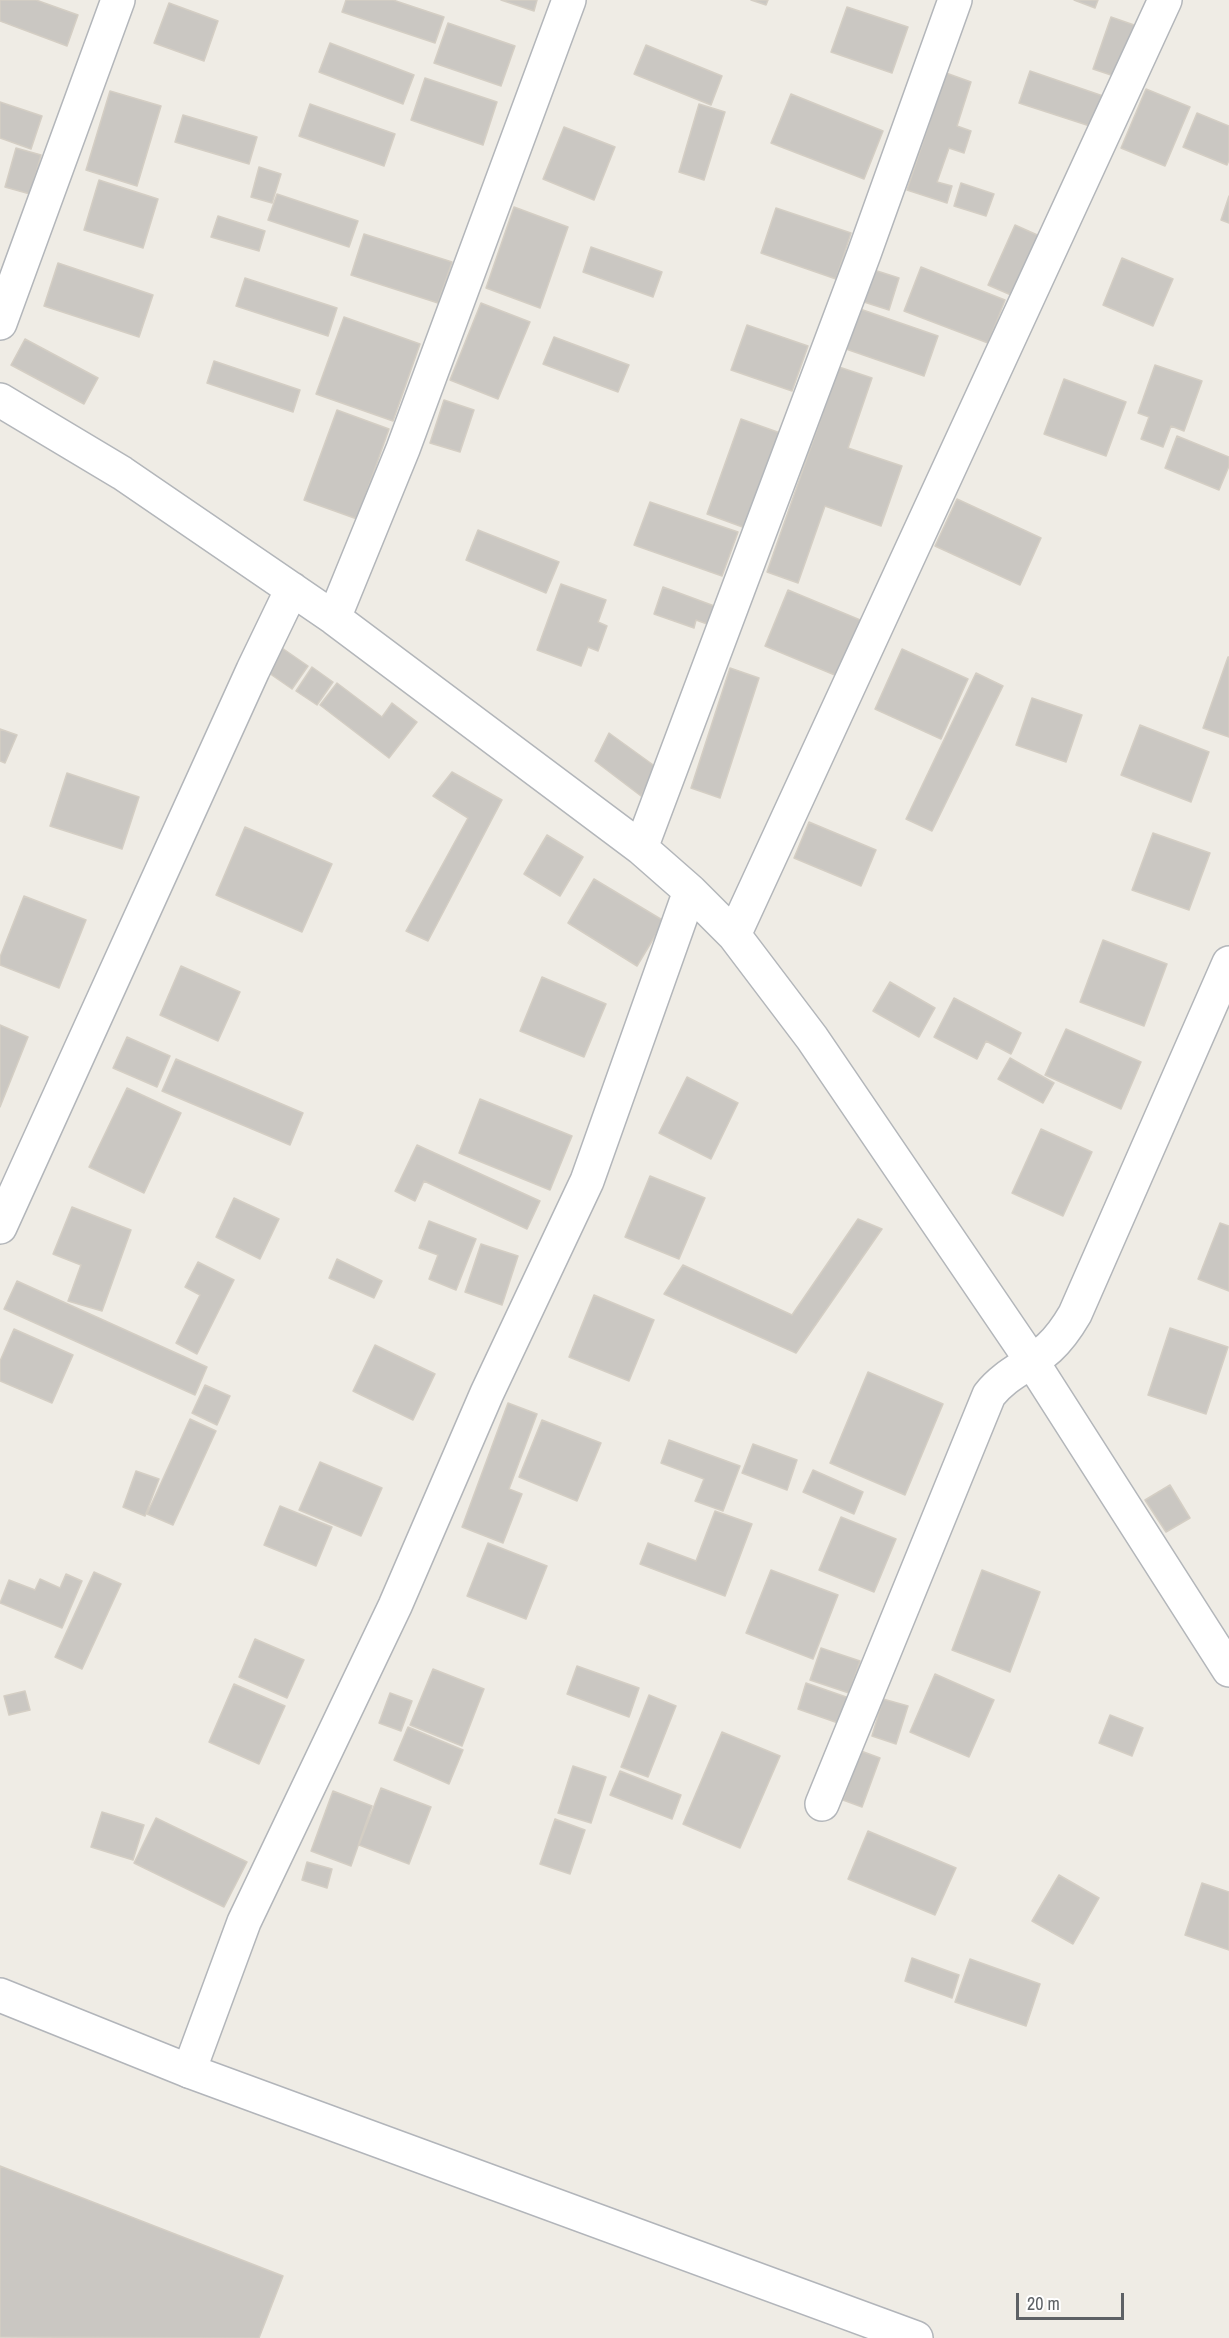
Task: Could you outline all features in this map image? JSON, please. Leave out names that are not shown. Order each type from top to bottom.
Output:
[{"type":"street","points":[[0,323],[118,0]]},
{"type":"street","points":[[334,618],[403,449],[569,0]]},
{"type":"street","points":[[641,848],[864,254],[955,0]]},
{"type":"street","points":[[734,935],[1165,0]]},
{"type":"street","points":[[0,400],[122,473],[334,618],[641,848],[690,891],[734,935],[812,1038],[1031,1360],[1229,1670]]},
{"type":"street","points":[[0,1227],[292,589]]},
{"type":"street","points":[[189,2071],[244,1922],[395,1606],[487,1393],[587,1181],[690,891]]},
{"type":"street","points":[[822,1804],[989,1395],[1003,1379],[1048,1349],[1064,1332],[1075,1314],[1229,963]]},
{"type":"street","points":[[0,1995],[189,2071],[916,2338]]},
{"type":"building","points":[[0,0],[36,0],[78,15],[67,46],[0,21]]},
{"type":"building","points":[[346,0],[393,0],[444,17],[435,43],[342,12]]},
{"type":"building","points":[[501,0],[537,0],[534,11]]},
{"type":"building","points":[[751,0],[768,0],[766,5]]},
{"type":"building","points":[[1074,0],[1098,0],[1095,8]]},
{"type":"building","points":[[169,3],[218,21],[204,61],[154,43]]},
{"type":"building","points":[[847,7],[908,27],[892,73],[831,52]]},
{"type":"building","points":[[1111,17],[1137,26],[1120,78],[1093,69]]},
{"type":"building","points":[[448,23],[515,46],[501,86],[434,63]]},
{"type":"building","points":[[330,43],[414,75],[403,104],[319,72]]},
{"type":"building","points":[[646,45],[722,76],[711,105],[634,74]]},
{"type":"building","points":[[1030,71],[1106,97],[1096,128],[1019,103]]},
{"type":"building","points":[[946,73],[971,82],[957,126],[971,131],[964,153],[949,148],[937,182],[952,186],[947,203],[907,190]]},
{"type":"building","points":[[425,78],[497,102],[483,145],[411,120]]},
{"type":"building","points":[[1146,89],[1190,107],[1165,166],[1121,148]]},
{"type":"building","points":[[110,91],[161,106],[137,186],[86,170]]},
{"type":"building","points":[[791,94],[883,131],[864,179],[771,143]]},
{"type":"building","points":[[0,102],[42,116],[31,149],[0,138]]},
{"type":"building","points":[[310,104],[395,134],[384,166],[299,136]]},
{"type":"building","points":[[699,104],[725,112],[704,180],[679,172]]},
{"type":"building","points":[[1197,113],[1229,126],[1227,165],[1183,147]]},
{"type":"building","points":[[183,115],[257,137],[249,164],[175,142]]},
{"type":"building","points":[[564,127],[615,147],[594,200],[543,179]]},
{"type":"building","points":[[16,148],[41,155],[30,194],[5,187]]},
{"type":"building","points":[[259,167],[281,174],[272,203],[251,197]]},
{"type":"building","points":[[99,180],[158,199],[143,248],[84,230]]},
{"type":"building","points":[[961,183],[994,194],[986,216],[954,206]]},
{"type":"building","points":[[277,194],[358,221],[349,247],[268,220]]},
{"type":"building","points":[[1229,196],[1229,223],[1221,220]]},
{"type":"building","points":[[514,207],[568,227],[540,308],[486,288]]},
{"type":"building","points":[[776,208],[851,233],[836,279],[761,253]]},
{"type":"building","points":[[218,216],[265,231],[259,251],[211,237]]},
{"type":"building","points":[[1015,225],[1044,238],[1018,298],[988,285]]},
{"type":"building","points":[[364,234],[452,262],[438,303],[351,275]]},
{"type":"building","points":[[591,247],[662,272],[653,297],[583,272]]},
{"type":"building","points":[[1122,258],[1173,279],[1153,326],[1103,305]]},
{"type":"building","points":[[58,263],[153,295],[139,337],[44,306]]},
{"type":"building","points":[[921,267],[1005,300],[988,343],[904,311]]},
{"type":"building","points":[[874,270],[899,278],[889,310],[864,302]]},
{"type":"building","points":[[245,278],[337,308],[328,336],[236,306]]},
{"type":"building","points":[[481,303],[530,322],[498,399],[450,380]]},
{"type":"building","points":[[860,309],[938,336],[924,376],[846,349]]},
{"type":"building","points":[[344,317],[420,344],[393,421],[316,394]]},
{"type":"building","points":[[747,325],[808,346],[792,391],[731,370]]},
{"type":"building","points":[[554,337],[629,365],[618,392],[543,364]]},
{"type":"building","points":[[25,339],[98,378],[84,404],[11,365]]},
{"type":"building","points":[[214,361],[300,390],[293,412],[207,383]]},
{"type":"building","points":[[1155,365],[1202,381],[1184,431],[1171,426],[1163,447],[1141,439],[1149,417],[1138,413]]},
{"type":"building","points":[[839,367],[872,378],[848,448],[902,466],[881,526],[825,506],[798,583],[767,572]]},
{"type":"building","points":[[1064,379],[1126,402],[1106,456],[1044,434]]},
{"type":"building","points":[[444,400],[474,410],[460,452],[430,443]]},
{"type":"building","points":[[337,410],[389,429],[357,519],[304,500]]},
{"type":"building","points":[[741,419],[783,434],[748,529],[707,514]]},
{"type":"building","points":[[1177,436],[1229,457],[1229,466],[1219,490],[1165,468]]},
{"type":"building","points":[[957,499],[1041,538],[1020,585],[935,546]]},
{"type":"building","points":[[650,502],[738,532],[722,576],[634,545]]},
{"type":"building","points":[[478,530],[559,562],[546,593],[466,560]]},
{"type":"building","points":[[561,584],[606,600],[598,622],[607,626],[598,651],[588,647],[581,666],[537,650]]},
{"type":"building","points":[[663,587],[717,607],[710,625],[696,620],[694,628],[654,614]]},
{"type":"building","points":[[788,590],[865,622],[842,678],[765,646]]},
{"type":"building","points":[[282,648],[308,666],[292,689],[266,671]]},
{"type":"building","points":[[902,649],[968,679],[941,739],[875,709]]},
{"type":"building","points":[[1229,657],[1229,737],[1203,728]]},
{"type":"building","points":[[312,667],[333,682],[317,705],[296,691]]},
{"type":"building","points":[[730,668],[759,678],[720,798],[691,788]]},
{"type":"building","points":[[976,673],[1003,686],[932,831],[906,819]]},
{"type":"building","points":[[337,683],[382,717],[392,703],[417,722],[389,758],[320,705]]},
{"type":"building","points":[[1032,698],[1082,715],[1066,762],[1016,745]]},
{"type":"building","points":[[1140,725],[1209,752],[1191,802],[1121,775]]},
{"type":"building","points":[[0,729],[17,735],[5,763],[0,761]]},
{"type":"building","points":[[609,733],[656,767],[641,796],[595,761]]},
{"type":"building","points":[[452,772],[502,800],[428,941],[406,931],[468,818],[433,796]]},
{"type":"building","points":[[67,773],[139,797],[122,849],[50,826]]},
{"type":"building","points":[[809,822],[876,850],[861,886],[794,858]]},
{"type":"building","points":[[245,827],[332,864],[302,932],[216,895]]},
{"type":"building","points":[[1153,833],[1210,853],[1189,910],[1132,890]]},
{"type":"building","points":[[547,835],[583,857],[560,896],[524,874]]},
{"type":"building","points":[[594,879],[664,921],[637,966],[568,923]]},
{"type":"building","points":[[24,896],[86,920],[59,988],[0,965],[0,957]]},
{"type":"building","points":[[1103,940],[1167,964],[1144,1026],[1080,1002]]},
{"type":"building","points":[[181,966],[240,992],[218,1041],[160,1015]]},
{"type":"building","points":[[542,977],[606,1004],[584,1057],[520,1031]]},
{"type":"building","points":[[890,982],[935,1008],[919,1037],[873,1011]]},
{"type":"building","points":[[954,998],[1021,1033],[1011,1054],[986,1041],[977,1059],[934,1037]]},
{"type":"building","points":[[0,1025],[28,1037],[0,1107]]},
{"type":"building","points":[[1066,1029],[1141,1062],[1121,1109],[1045,1075]]},
{"type":"building","points":[[127,1037],[170,1056],[157,1087],[113,1068]]},
{"type":"building","points":[[1010,1058],[1054,1083],[1043,1103],[998,1079]]},
{"type":"building","points":[[176,1059],[303,1113],[290,1145],[162,1091]]},
{"type":"building","points":[[687,1077],[738,1103],[711,1159],[659,1133]]},
{"type":"building","points":[[127,1088],[181,1113],[144,1193],[89,1167]]},
{"type":"building","points":[[480,1099],[572,1136],[550,1190],[459,1153]]},
{"type":"building","points":[[1041,1129],[1092,1152],[1063,1216],[1012,1193]]},
{"type":"building","points":[[417,1145],[540,1201],[527,1229],[424,1181],[415,1201],[395,1191]]},
{"type":"building","points":[[650,1176],[705,1198],[679,1259],[625,1237]]},
{"type":"building","points":[[234,1198],[279,1219],[260,1259],[216,1237]]},
{"type":"building","points":[[72,1207],[131,1230],[102,1311],[68,1301],[81,1265],[53,1254]]},
{"type":"building","points":[[858,1219],[882,1229],[796,1353],[664,1294],[683,1265],[792,1315]]},
{"type":"building","points":[[429,1221],[476,1239],[456,1290],[429,1279],[438,1255],[419,1248]]},
{"type":"building","points":[[1220,1223],[1229,1226],[1229,1291],[1198,1279]]},
{"type":"building","points":[[481,1244],[518,1256],[502,1305],[465,1292]]},
{"type":"building","points":[[337,1259],[382,1281],[374,1298],[329,1278]]},
{"type":"building","points":[[198,1262],[234,1280],[197,1354],[176,1343],[200,1295],[185,1287]]},
{"type":"building","points":[[17,1281],[207,1367],[195,1395],[4,1309]]},
{"type":"building","points":[[594,1295],[654,1320],[629,1381],[569,1357]]},
{"type":"building","points":[[1170,1328],[1228,1347],[1206,1414],[1148,1395]]},
{"type":"building","points":[[14,1329],[73,1355],[52,1403],[0,1381],[0,1361]]},
{"type":"building","points":[[375,1345],[435,1374],[413,1420],[353,1391]]},
{"type":"building","points":[[868,1372],[943,1404],[905,1495],[830,1463]]},
{"type":"building","points":[[205,1385],[230,1396],[217,1425],[192,1413]]},
{"type":"building","points":[[508,1403],[537,1414],[509,1489],[522,1494],[503,1543],[462,1527]]},
{"type":"building","points":[[190,1419],[216,1431],[173,1525],[147,1514]]},
{"type":"building","points":[[542,1420],[601,1443],[577,1501],[519,1477]]},
{"type":"building","points":[[669,1440],[740,1466],[723,1511],[695,1501],[704,1479],[661,1463]]},
{"type":"building","points":[[753,1444],[797,1460],[787,1490],[742,1473]]},
{"type":"building","points":[[320,1462],[382,1488],[361,1536],[299,1510]]},
{"type":"building","points":[[813,1470],[863,1492],[854,1514],[803,1492]]},
{"type":"building","points":[[136,1471],[159,1479],[145,1516],[123,1507]]},
{"type":"building","points":[[1170,1485],[1190,1518],[1166,1532],[1145,1500]]},
{"type":"building","points":[[280,1506],[332,1527],[316,1566],[264,1545]]},
{"type":"building","points":[[715,1511],[752,1524],[725,1596],[640,1564],[648,1543],[696,1561]]},
{"type":"building","points":[[841,1517],[896,1539],[874,1592],[819,1570]]},
{"type":"building","points":[[488,1543],[547,1566],[526,1619],[467,1596]]},
{"type":"building","points":[[771,1570],[838,1595],[813,1659],[746,1633]]},
{"type":"building","points":[[982,1570],[1040,1592],[1010,1672],[952,1650]]},
{"type":"building","points":[[94,1572],[121,1584],[82,1669],[55,1657]]},
{"type":"building","points":[[66,1574],[82,1581],[62,1628],[0,1603],[9,1580],[35,1590],[40,1579],[60,1588]]},
{"type":"building","points":[[255,1639],[304,1660],[287,1698],[239,1677]]},
{"type":"building","points":[[821,1648],[860,1661],[849,1693],[810,1680]]},
{"type":"building","points":[[577,1666],[639,1688],[629,1717],[567,1694]]},
{"type":"building","points":[[433,1669],[484,1689],[462,1746],[410,1725]]},
{"type":"building","points":[[935,1674],[994,1700],[969,1757],[910,1732]]},
{"type":"building","points":[[806,1683],[849,1698],[841,1724],[798,1709]]},
{"type":"building","points":[[234,1684],[285,1706],[259,1764],[209,1742]]},
{"type":"building","points":[[25,1691],[30,1710],[9,1715],[4,1696]]},
{"type":"building","points":[[390,1693],[412,1701],[401,1731],[379,1723]]},
{"type":"building","points":[[649,1695],[676,1706],[648,1777],[621,1767]]},
{"type":"building","points":[[883,1699],[908,1706],[896,1744],[872,1736]]},
{"type":"building","points":[[1110,1715],[1143,1728],[1132,1756],[1099,1743]]},
{"type":"building","points":[[408,1727],[463,1750],[449,1784],[394,1760]]},
{"type":"building","points":[[722,1732],[780,1756],[740,1848],[683,1824]]},
{"type":"building","points":[[861,1751],[880,1758],[862,1807],[843,1800]]},
{"type":"building","points":[[573,1766],[606,1777],[591,1823],[558,1813]]},
{"type":"building","points":[[620,1771],[681,1795],[672,1819],[610,1795]]},
{"type":"building","points":[[381,1788],[431,1807],[409,1864],[359,1845]]},
{"type":"building","points":[[333,1791],[372,1806],[351,1866],[311,1851]]},
{"type":"building","points":[[102,1812],[144,1825],[133,1860],[91,1847]]},
{"type":"building","points":[[156,1818],[247,1862],[224,1907],[134,1863]]},
{"type":"building","points":[[555,1819],[585,1830],[570,1874],[540,1864]]},
{"type":"building","points":[[868,1831],[956,1868],[935,1915],[848,1879]]},
{"type":"building","points":[[307,1862],[332,1869],[327,1888],[302,1880]]},
{"type":"building","points":[[1059,1875],[1099,1898],[1073,1944],[1032,1921]]},
{"type":"building","points":[[1202,1883],[1229,1892],[1229,1950],[1185,1935]]},
{"type":"building","points":[[912,1958],[959,1975],[952,1998],[905,1981]]},
{"type":"building","points":[[970,1959],[1040,1984],[1026,2026],[955,2002]]},
{"type":"building","points":[[0,2166],[283,2276],[259,2338],[0,2337]]}]
